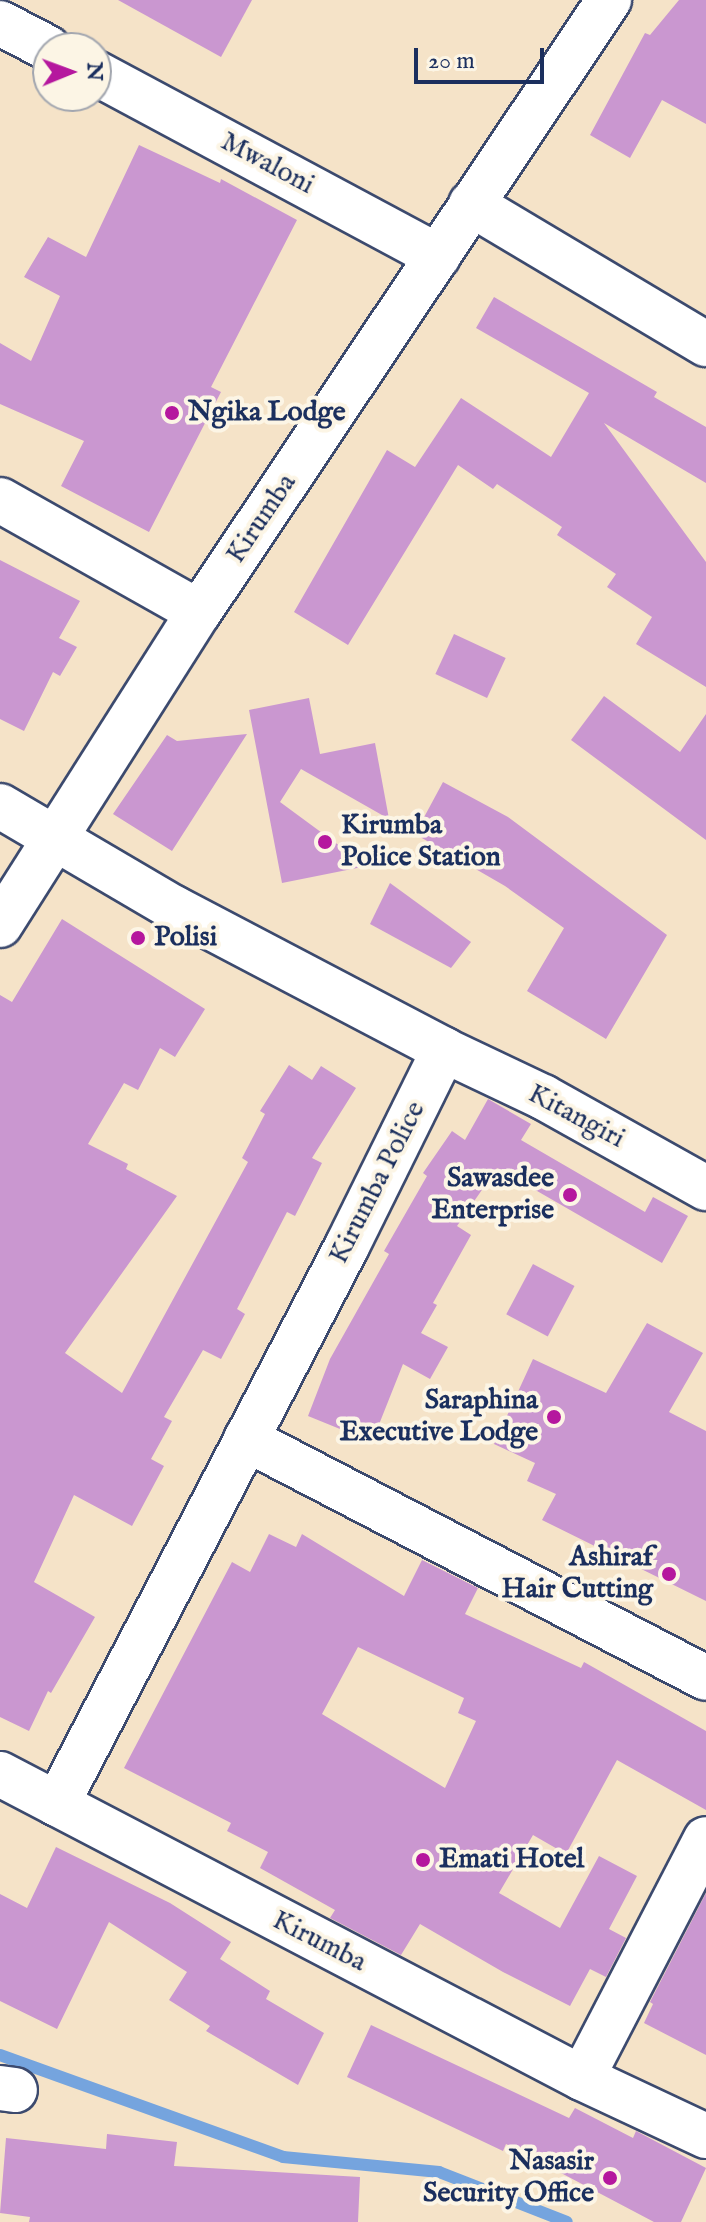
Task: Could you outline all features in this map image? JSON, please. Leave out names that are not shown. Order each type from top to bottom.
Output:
[{"type":"street","name":"Kirumba","points":[[54,835],[199,612],[609,0]]},
{"type":"street","points":[[0,23],[32,40]]},
{"type":"street","name":"Mwaloni","points":[[112,82],[438,256]]},
{"type":"street","points":[[471,204],[706,344]]},
{"type":"street","points":[[0,500],[199,612]]},
{"type":"street","points":[[0,806],[174,908],[444,1050]]},
{"type":"street","points":[[0,925],[54,835]]},
{"type":"street","name":"Kitangiri","points":[[444,1050],[543,1097],[706,1188]]},
{"type":"street","name":"Kirumba Police","points":[[57,1804],[444,1050]]},
{"type":"street","points":[[246,1439],[706,1678]]},
{"type":"street","name":"Kirumba","points":[[0,1774],[582,2078],[706,2136]]},
{"type":"street","points":[[582,2078],[706,1839]]},
{"type":"building","points":[[118,0],[252,0],[221,57]]},
{"type":"building","points":[[679,0],[706,0],[706,124],[662,100],[630,158],[590,135],[645,33],[650,35]]},
{"type":"building","points":[[139,145],[220,183],[221,179],[297,220],[211,387],[221,392],[149,532],[61,486],[84,441],[0,404],[0,343],[31,361],[60,296],[24,277],[48,237],[86,257]]},
{"type":"building","points":[[494,297],[657,392],[654,397],[706,427],[706,483],[604,423],[706,562],[706,687],[636,644],[652,617],[607,587],[616,574],[557,535],[562,527],[497,484],[493,489],[458,465],[348,645],[294,612],[387,450],[415,467],[461,398],[551,457],[589,393],[476,328]]},
{"type":"building","points":[[0,560],[80,601],[59,638],[77,647],[60,676],[53,672],[24,731],[0,719]]},
{"type":"building","points":[[454,634],[506,658],[487,698],[435,674]]},
{"type":"building","points":[[604,696],[680,752],[706,714],[706,840],[571,740]]},
{"type":"building","points":[[309,698],[320,754],[375,743],[389,819],[301,769],[280,802],[367,866],[282,883],[249,710]]},
{"type":"building","points":[[247,734],[172,851],[113,814],[167,735],[177,741]]},
{"type":"building","points":[[443,782],[508,817],[667,935],[606,1039],[527,991],[564,928],[505,886],[415,834]]},
{"type":"building","points":[[390,883],[471,942],[451,968],[370,924]]},
{"type":"building","points":[[62,919],[205,1009],[175,1057],[160,1048],[138,1090],[124,1083],[88,1144],[128,1164],[126,1169],[177,1196],[65,1353],[122,1393],[248,1162],[242,1158],[265,1114],[260,1111],[289,1065],[312,1080],[321,1066],[356,1088],[312,1158],[322,1163],[295,1216],[287,1212],[237,1309],[245,1314],[221,1359],[203,1350],[164,1417],[172,1421],[151,1459],[164,1466],[132,1526],[74,1495],[34,1582],[95,1617],[51,1693],[48,1691],[29,1731],[0,1717],[0,995],[12,1002]]},
{"type":"building","points":[[488,1099],[531,1124],[521,1140],[645,1212],[653,1197],[688,1216],[662,1263],[497,1168],[457,1226],[471,1235],[433,1303],[437,1305],[421,1333],[448,1347],[430,1379],[403,1364],[372,1442],[308,1416],[330,1359],[389,1254],[384,1251],[427,1176],[423,1173],[452,1131],[465,1140]]},
{"type":"building","points":[[533,1264],[574,1286],[548,1336],[506,1314]]},
{"type":"building","points":[[647,1323],[703,1353],[669,1412],[706,1431],[706,1601],[542,1520],[556,1494],[527,1481],[535,1463],[494,1444],[533,1359],[606,1393]]},
{"type":"building","points":[[269,1534],[296,1547],[302,1534],[404,1596],[422,1560],[478,1588],[465,1614],[581,1668],[584,1662],[706,1731],[706,1810],[617,1760],[566,1854],[533,1835],[499,1893],[560,1928],[599,1856],[637,1876],[609,1929],[626,1938],[606,1977],[590,1969],[570,2006],[420,1924],[401,1955],[330,1918],[335,1910],[260,1868],[268,1852],[227,1831],[231,1823],[124,1768],[232,1562],[250,1572]],"holes":[[[358,1647],[464,1698],[458,1713],[476,1721],[445,1788],[322,1714]]]},
{"type":"building","points":[[56,1847],[170,1903],[231,1942],[220,1959],[270,1991],[266,1999],[324,2033],[298,2085],[206,2031],[210,2026],[169,2000],[187,1972],[109,1922],[57,2029],[0,2001],[0,1894],[27,1908]]},
{"type":"building","points":[[706,1893],[706,2055],[644,2023],[653,2004],[650,2002]]},
{"type":"building","points":[[371,2025],[569,2118],[575,2108],[633,2138],[636,2131],[706,2168],[681,2222],[654,2222],[506,2144],[503,2151],[347,2077]]},
{"type":"building","points":[[107,2134],[177,2142],[174,2166],[360,2177],[358,2222],[29,2222],[30,2217],[0,2213],[6,2138],[106,2149]]},
{"type":"waterway","points":[[0,2055],[283,2157],[439,2172],[567,2222]]},
{"type":"place","name":"Ngika Lodge","points":[[172,413]]},
{"type":"place","name":"Kirumba Police Station","points":[[325,842]]},
{"type":"place","name":"Polisi","points":[[138,938]]},
{"type":"place","name":"Sawasdee Enterprise","points":[[570,1195]]},
{"type":"place","name":"Saraphina Executive Lodge","points":[[554,1417]]},
{"type":"place","name":"Ashiraf Hair Cutting","points":[[669,1574]]},
{"type":"place","name":"Emati Hotel","points":[[423,1860]]},
{"type":"place","name":"Nasasir Security Office","points":[[610,2178]]}]
